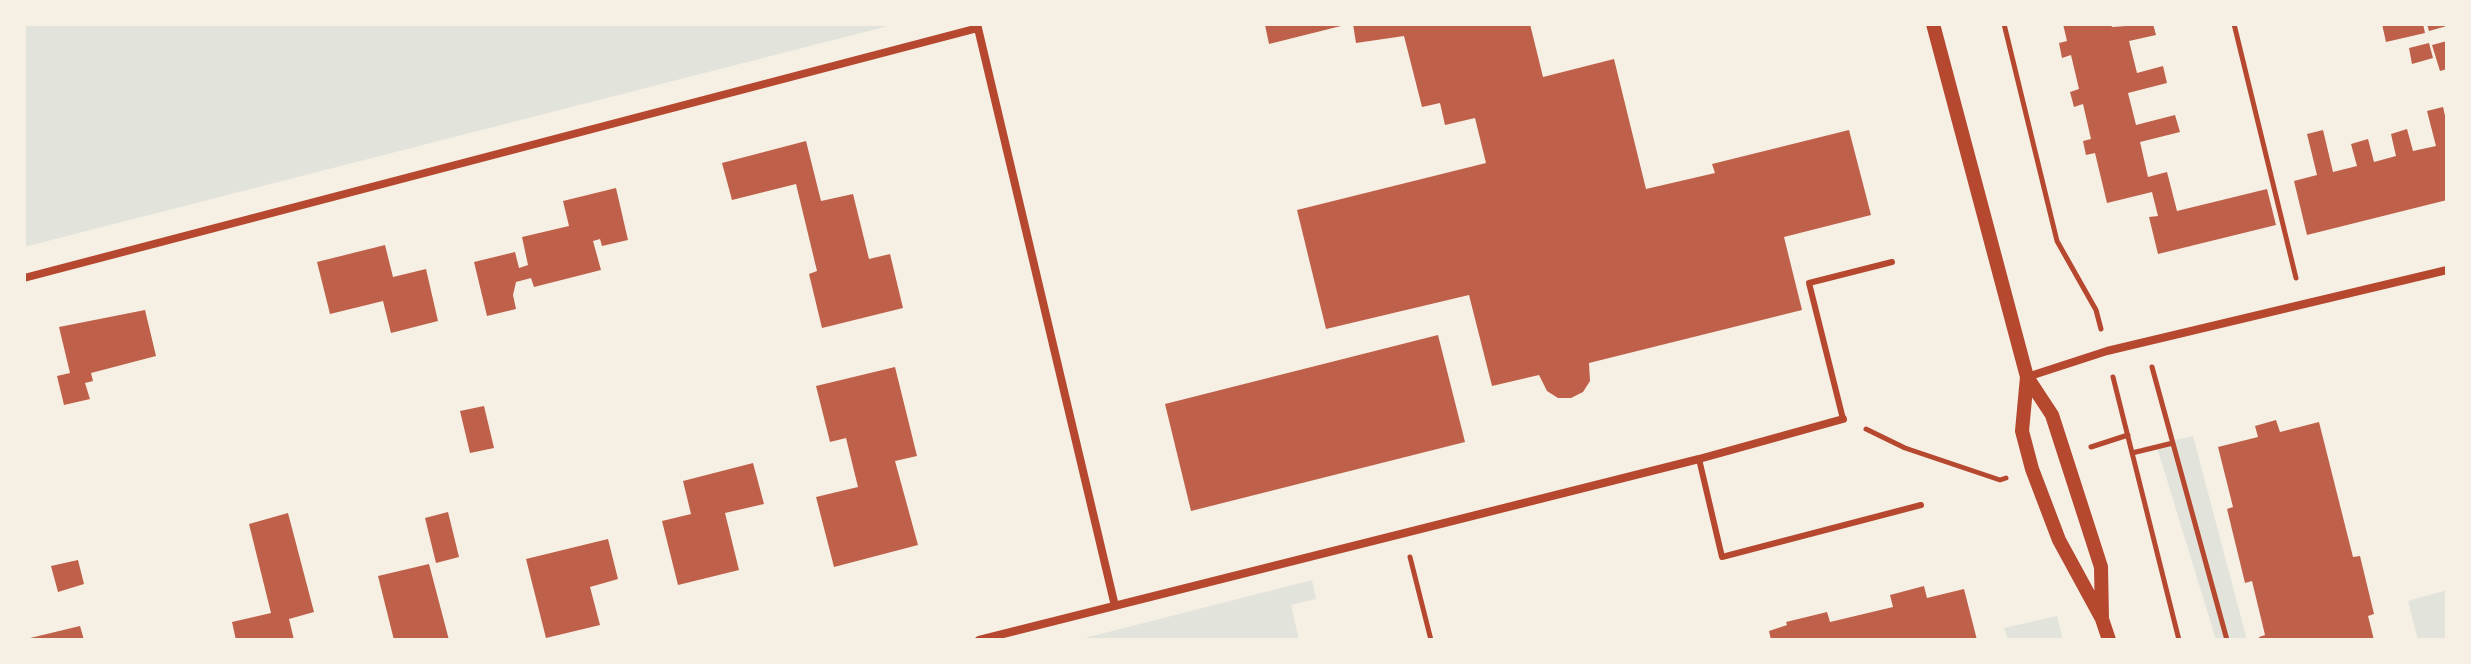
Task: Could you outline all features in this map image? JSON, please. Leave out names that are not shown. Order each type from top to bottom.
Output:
[{"type":"street","points":[[1933,24],[2027,377],[2052,415],[2101,567],[2102,619]]},
{"type":"street","points":[[24,278],[978,26],[1115,606]]},
{"type":"street","points":[[2027,377],[2146,342],[2303,307],[2447,270]]},
{"type":"street","points":[[2027,377],[2022,431],[2032,469],[2059,540],[2102,619],[2109,640]]},
{"type":"street","points":[[979,640],[1699,459],[1843,419]]},
{"type":"lane","points":[[1843,419],[1809,283],[1892,262]]},
{"type":"lane","points":[[1699,459],[1722,557],[1921,505]]},
{"type":"path","points":[[2234,24],[2303,307]]},
{"type":"path","points":[[2146,342],[2227,640]]},
{"type":"path","points":[[1843,419],[1905,448],[2000,480],[2032,469]]},
{"type":"path","points":[[2066,456],[2128,435]]},
{"type":"path","points":[[2132,453],[2173,443]]},
{"type":"path","points":[[1404,533],[1431,640]]},
{"type":"shaded area","points":[[24,24],[896,24],[24,247]]},
{"type":"shaded area","points":[[2193,436],[2247,640],[2216,640],[2156,444]]},
{"type":"shaded area","points":[[1312,580],[1316,599],[1291,605],[1299,640],[1077,640]]},
{"type":"shaded area","points":[[2447,590],[2447,640],[2418,640],[2408,601]]},
{"type":"shaded area","points":[[2057,616],[2063,640],[2008,640],[2004,628]]},
{"type":"building","points":[[1353,24],[1530,24],[1543,77],[1614,59],[1646,189],[1715,173],[1712,164],[1849,130],[1871,215],[1784,237],[1802,310],[1589,363],[1590,381],[1583,392],[1571,398],[1558,398],[1547,391],[1539,375],[1492,386],[1469,295],[1326,329],[1297,210],[1486,163],[1475,118],[1445,125],[1440,103],[1422,107],[1404,36],[1356,43]]},
{"type":"building","points":[[2063,24],[2111,24],[2112,27],[2153,24],[2156,35],[2129,41],[2137,73],[2163,66],[2167,83],[2128,93],[2136,125],[2175,115],[2180,132],[2140,142],[2148,177],[2167,172],[2177,211],[2267,189],[2276,225],[2158,254],[2149,217],[2158,216],[2152,192],[2107,203],[2095,153],[2086,155],[2083,141],[2091,139],[2083,104],[2074,107],[2070,92],[2079,89],[2071,55],[2062,58],[2059,43],[2067,41]]},
{"type":"building","points":[[2382,24],[2423,24],[2425,33],[2386,42]]},
{"type":"building","points":[[2427,24],[2447,24],[2447,26],[2429,31]]},
{"type":"building","points":[[1265,25],[1345,25],[1269,44]]},
{"type":"building","points":[[2447,41],[2447,69],[2440,71],[2432,45]]},
{"type":"building","points":[[2429,43],[2433,58],[2412,64],[2409,48]]},
{"type":"building","points":[[2443,107],[2447,124],[2447,200],[2307,235],[2294,181],[2317,175],[2307,134],[2323,130],[2333,172],[2357,166],[2351,144],[2368,139],[2374,162],[2396,156],[2391,134],[2407,129],[2413,151],[2436,146],[2427,111]]},
{"type":"building","points":[[806,141],[821,201],[853,194],[869,259],[890,254],[903,308],[822,328],[809,274],[817,271],[796,184],[732,200],[722,163]]},
{"type":"building","points":[[616,188],[628,240],[602,246],[600,239],[593,241],[601,270],[534,287],[531,278],[516,282],[513,295],[516,309],[487,316],[474,262],[515,252],[519,268],[528,265],[522,237],[569,226],[563,201]]},
{"type":"building","points":[[385,245],[393,277],[426,269],[438,321],[391,333],[383,301],[330,314],[317,262]]},
{"type":"building","points":[[145,310],[156,356],[91,373],[93,381],[85,383],[90,399],[64,405],[57,376],[70,373],[59,327]]},
{"type":"building","points":[[1438,335],[1465,442],[1191,511],[1165,404]]},
{"type":"building","points":[[895,367],[917,456],[895,461],[918,545],[834,567],[816,497],[858,487],[846,438],[830,442],[816,386]]},
{"type":"building","points":[[484,406],[494,448],[470,453],[460,411]]},
{"type":"building","points":[[2276,420],[2280,432],[2319,422],[2353,557],[2360,556],[2374,614],[2368,616],[2374,640],[2260,640],[2259,637],[2265,635],[2252,581],[2245,583],[2227,509],[2233,507],[2218,447],[2258,437],[2255,426]]},
{"type":"building","points":[[753,463],[764,504],[725,513],[739,570],[678,585],[662,521],[691,514],[683,481]]},
{"type":"building","points":[[448,512],[459,557],[436,563],[425,518]]},
{"type":"building","points":[[288,513],[314,612],[289,619],[294,640],[236,640],[232,622],[271,613],[249,524]]},
{"type":"building","points":[[608,539],[618,579],[590,587],[600,625],[546,638],[526,559]]},
{"type":"building","points":[[78,560],[84,584],[58,592],[51,566]]},
{"type":"building","points":[[429,564],[449,640],[394,640],[378,576]]},
{"type":"building","points":[[1924,586],[1927,598],[1964,589],[1977,640],[1771,640],[1769,631],[1787,625],[1786,622],[1827,612],[1830,622],[1893,607],[1890,595]]},
{"type":"building","points":[[80,626],[84,640],[26,640],[26,639]]}]
